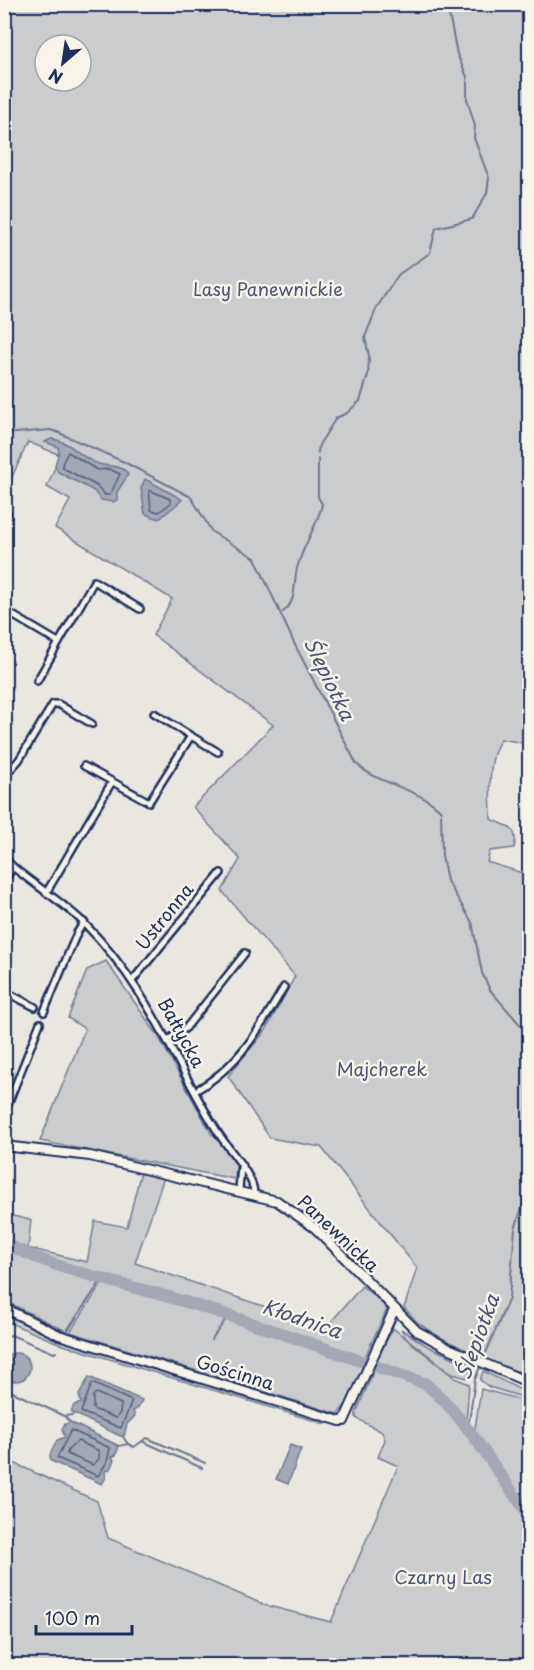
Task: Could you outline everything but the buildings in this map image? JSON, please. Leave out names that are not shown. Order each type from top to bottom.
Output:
[{"type":"street","points":[[36,681],[93,581],[140,609]]},
{"type":"street","points":[[4,610],[58,642]]},
{"type":"street","points":[[4,763],[14,768],[53,704],[58,704],[92,724]]},
{"type":"street","points":[[154,713],[218,752]]},
{"type":"street","points":[[84,766],[149,802],[191,736]]},
{"type":"street","points":[[4,777],[10,767]]},
{"type":"street","points":[[46,893],[112,782]]},
{"type":"street","name":"Bałtycka","points":[[4,857],[13,867],[84,922],[132,981],[169,1039],[219,1134],[253,1185],[254,1193]]},
{"type":"street","points":[[4,882],[13,867]]},
{"type":"street","name":"Ustronna","points":[[132,981],[221,873]]},
{"type":"street","points":[[44,1012],[76,933],[84,922]]},
{"type":"street","points":[[169,1039],[186,1028],[245,953]]},
{"type":"street","points":[[195,1091],[211,1082],[236,1060],[261,1028],[284,987]]},
{"type":"street","points":[[4,991],[35,1007]]},
{"type":"street","points":[[4,1114],[40,1023]]},
{"type":"street","name":"Panewnicka","points":[[4,1146],[80,1155],[254,1193],[277,1201],[303,1217],[394,1310],[423,1335],[475,1361],[527,1382]]},
{"type":"street","points":[[239,1190],[241,1166]]},
{"type":"street","name":"Gościnna","points":[[4,1308],[59,1335],[340,1421],[344,1420],[394,1310]]},
{"type":"green space","name":"Lasy Panewnickie","points":[[5,5],[529,5],[529,744],[501,739],[496,748],[490,778],[491,819],[510,828],[515,841],[514,848],[490,851],[487,862],[529,875],[529,1372],[520,1372],[491,1362],[441,1337],[416,1320],[404,1308],[417,1268],[321,1147],[270,1138],[228,1076],[266,1030],[295,976],[222,891],[240,859],[193,807],[273,725],[153,635],[172,599],[55,528],[70,500],[47,487],[60,455],[28,442],[7,488],[12,492],[5,510]]},
{"type":"green space","points":[[106,961],[158,1036],[212,1135],[216,1134],[236,1164],[235,1179],[40,1141],[85,1029],[68,1018],[87,970]]},
{"type":"green space","points":[[141,1171],[164,1177],[135,1263],[284,1313],[323,1331],[362,1286],[370,1293],[372,1292],[387,1309],[364,1359],[239,1315],[59,1264],[5,1240],[4,1214],[31,1220],[28,1248],[87,1262],[95,1221],[127,1227]]},
{"type":"green space","points":[[5,1246],[56,1268],[102,1280],[66,1331],[5,1301]]},
{"type":"green space","points":[[108,1281],[243,1321],[364,1366],[347,1403],[338,1414],[70,1332],[101,1285]]},
{"type":"green space","points":[[4,1311],[54,1337],[330,1423],[325,1424],[63,1345],[5,1321]]},
{"type":"green space","points":[[393,1328],[455,1378],[469,1384],[466,1424],[445,1399],[427,1384],[375,1364]]},
{"type":"green space","points":[[401,1329],[429,1347],[472,1366],[467,1378],[453,1374],[406,1338]]},
{"type":"green space","name":"Czarny Las","points":[[375,1368],[425,1386],[441,1399],[529,1519],[529,1665],[5,1665],[5,1459],[97,1501],[108,1538],[265,1605],[331,1622],[398,1466],[378,1457],[385,1440],[382,1432],[356,1418]]},
{"type":"green space","points":[[483,1371],[529,1394],[529,1399],[489,1387],[480,1380]]},
{"type":"green space","points":[[481,1389],[529,1402],[529,1510],[474,1434]]},
{"type":"water","points":[[51,439],[70,446],[92,462],[119,467],[126,471],[128,475],[117,492],[117,500],[113,502],[101,500],[94,491],[58,472],[55,465],[59,452],[58,447],[45,442]]},
{"type":"water","points":[[145,479],[182,500],[159,519],[145,514],[141,488]]},
{"type":"water","points":[[16,1353],[26,1357],[30,1367],[26,1377],[16,1381],[6,1377],[2,1367],[6,1357]]},
{"type":"water","points":[[89,1377],[142,1400],[138,1408],[133,1411],[135,1416],[127,1424],[124,1436],[71,1412],[74,1405],[81,1403],[79,1395]]},
{"type":"water","points":[[70,1422],[119,1446],[116,1455],[112,1457],[114,1460],[110,1469],[105,1471],[106,1477],[102,1484],[51,1461],[50,1455],[57,1440],[65,1437],[62,1430],[65,1424]]},
{"type":"water","points":[[290,1445],[301,1449],[288,1484],[276,1479]]},
{"type":"waterway","points":[[318,453],[319,445],[336,418],[347,413],[360,401],[368,375],[369,356],[365,337],[377,307],[399,274],[430,253],[436,228],[472,219],[487,193],[489,178],[474,138],[475,126],[467,99],[467,77],[457,54],[447,4]]},
{"type":"waterway","name":"Ślepiotka","points":[[4,434],[50,430],[124,462],[191,497],[212,532],[255,558],[294,643],[356,763],[374,776],[433,803],[441,811],[442,856],[447,881],[472,922],[482,973],[490,990],[530,1036]]},
{"type":"waterway","points":[[283,612],[291,602],[296,571],[322,504],[318,497],[318,459]]},
{"type":"waterway","name":"Ślepiotka","points":[[468,1430],[475,1379],[509,1298],[515,1229],[530,1183]]},
{"type":"waterway","name":"Kłodnica","points":[[4,1243],[49,1262],[222,1313],[426,1384],[469,1430],[530,1516]]},
{"type":"waterway","points":[[67,1332],[99,1284],[107,1279]]},
{"type":"waterway","points":[[211,1340],[229,1315]]},
{"type":"waterway","points":[[4,1338],[11,1335],[56,1352]]},
{"type":"waterway","points":[[4,1388],[64,1416],[70,1422]]},
{"type":"waterway","points":[[64,1416],[73,1415]]},
{"type":"waterway","points":[[123,1437],[128,1444]]},
{"type":"waterway","points":[[119,1446],[128,1444],[134,1447],[147,1438],[205,1463]]},
{"type":"waterway","points":[[142,1441],[202,1468]]},
{"type":"park label","name":"Majcherek","points":[[382,1070]]}]
